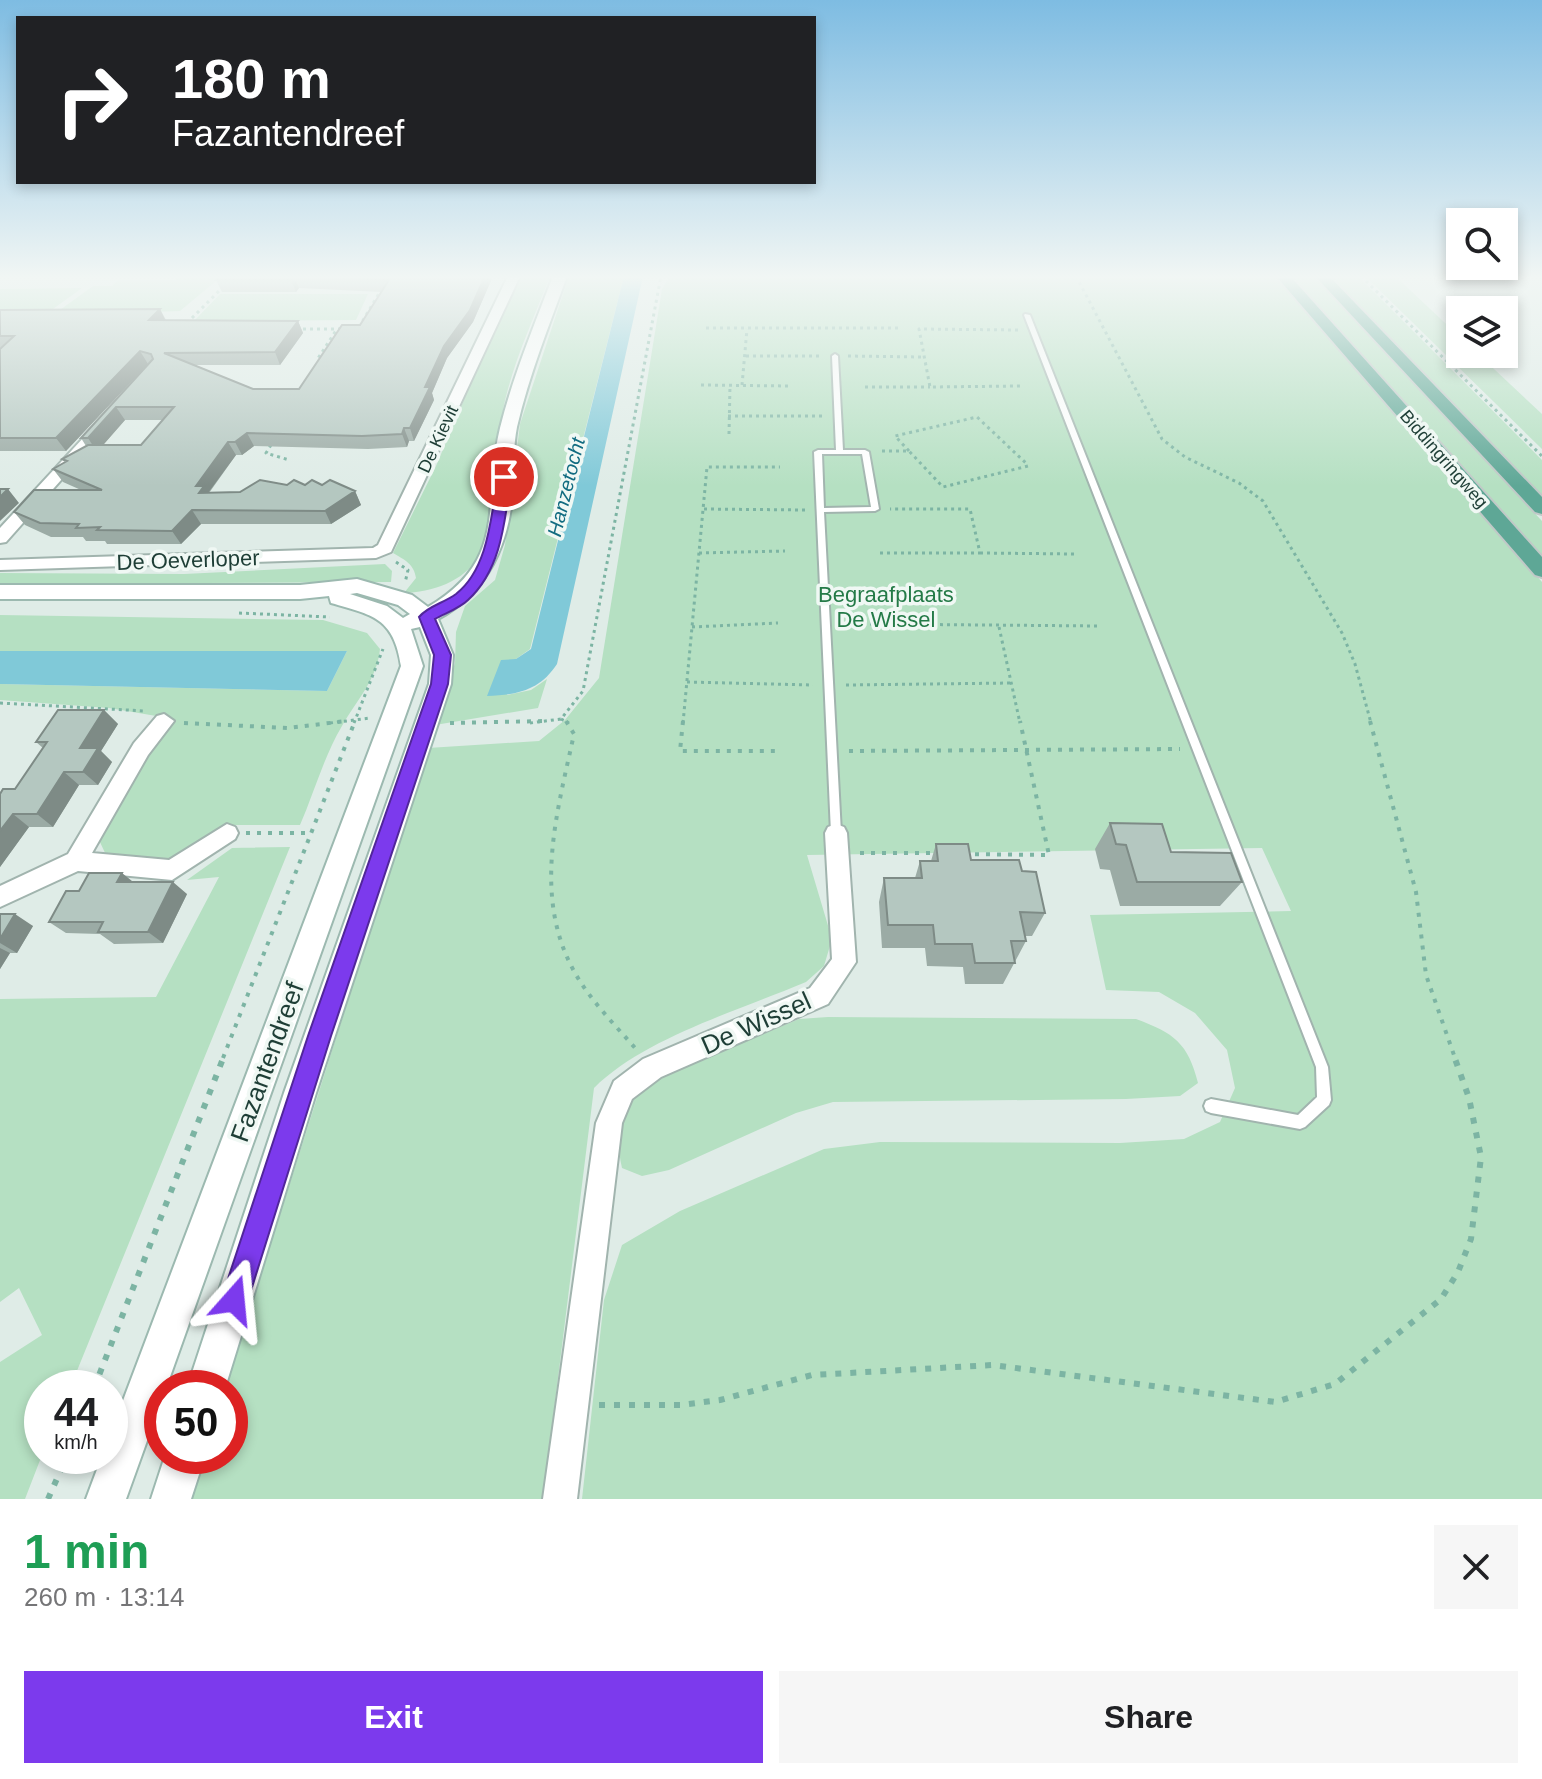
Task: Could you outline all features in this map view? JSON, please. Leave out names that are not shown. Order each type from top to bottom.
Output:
[{"type":"main road","points":[[406,623],[463,597],[477,578],[494,540],[500,514],[508,430],[534,346]]},
{"type":"main road","name":"Biddingringweg","points":[[1345,346],[1542,570]]},
{"type":"main road","name":"Biddingringweg","points":[[1388,346],[1542,508]]},
{"type":"main road","name":"De Oeverloper","points":[[0,592],[300,592],[360,602],[406,623]]},
{"type":"main road","name":"Fazantendreef","points":[[106,1499],[395,718],[412,666],[406,623]]},
{"type":"main road","name":"Fazantendreef","points":[[212,1370],[295,1108],[440,684],[442,655],[406,623]]},
{"type":"main road","points":[[171,1499],[179,1474]]},
{"type":"street","name":"De Kievit","points":[[376,553],[385,548],[482,346]]},
{"type":"street","points":[[0,538],[115,411]]},
{"type":"street","name":"De Oeverloper","points":[[0,565],[376,553]]},
{"type":"street","points":[[76,861],[141,749],[164,721]]},
{"type":"street","points":[[0,897],[76,861],[172,870],[227,833]]},
{"type":"street","name":"De Wissel","points":[[560,1499],[609,1123],[623,1090],[652,1068],[819,996],[844,962],[836,842]]},
{"type":"lane","points":[[1039,346],[1322,1067],[1324,1100],[1300,1122],[1211,1106]]},
{"type":"lane","points":[[820,510],[875,509],[865,452],[840,452],[835,356]]},
{"type":"lane","name":"De Wissel","points":[[836,842],[818,452],[840,452]]},
{"type":"path","points":[[321,364],[317,360],[326,346]]},
{"type":"path","points":[[561,719],[583,691],[648,346]]},
{"type":"path","points":[[742,385],[745,346]]},
{"type":"path","points":[[922,346],[930,387]]},
{"type":"path","points":[[572,1405],[681,1405],[720,1400],[812,1375],[993,1365],[1052,1370],[1275,1402],[1335,1384],[1410,1327],[1441,1299],[1458,1272],[1471,1239],[1481,1157],[1469,1098],[1426,975],[1416,892],[1355,664],[1342,633],[1263,501],[1247,488],[1172,449],[1162,439],[1113,346]]},
{"type":"path","points":[[1431,346],[1542,456]]},
{"type":"path","points":[[701,385],[790,386]]},
{"type":"path","points":[[729,434],[730,385]]},
{"type":"path","points":[[865,387],[1020,386]]},
{"type":"path","points":[[728,416],[838,416]]},
{"type":"path","points":[[865,452],[909,451],[943,487],[1028,466],[977,417],[895,436],[909,451]]},
{"type":"path","points":[[274,440],[266,453],[289,460]]},
{"type":"path","points":[[777,751],[680,751],[707,467],[780,467]]},
{"type":"path","points":[[704,509],[820,510]]},
{"type":"path","points":[[875,509],[970,509],[980,553]]},
{"type":"path","points":[[699,553],[785,551]]},
{"type":"path","points":[[880,553],[1075,554]]},
{"type":"path","name":"Fazantendreef","points":[[101,1370],[384,652],[406,623]]},
{"type":"path","points":[[692,627],[778,623]]},
{"type":"path","points":[[870,624],[1100,626]]},
{"type":"path","points":[[958,854],[1049,855],[999,627]]},
{"type":"path","points":[[687,682],[831,685],[1011,683]]},
{"type":"path","points":[[358,718],[395,718]]},
{"type":"path","points":[[426,719],[521,724],[561,719],[569,722],[574,734],[547,862],[548,893],[569,963],[586,989],[652,1068]]},
{"type":"path","points":[[832,751],[1198,749]]},
{"type":"path","points":[[227,833],[312,833]]},
{"type":"path","points":[[836,842],[942,853]]},
{"type":"path","points":[[48,1499],[59,1474]]},
{"type":"green space","points":[[487,346],[522,346],[506,398],[489,523],[478,556],[465,573],[446,584],[404,593],[416,578],[415,573],[408,563],[393,553],[436,466]]},
{"type":"green space","points":[[546,346],[606,346],[530,649],[516,659],[507,695],[531,690],[547,679],[538,708],[435,725],[455,663],[456,632],[465,606],[495,580],[505,545],[520,424]]},
{"type":"green space","name":"Begraafplaats De Wissel","points":[[653,346],[1338,346],[1542,582],[1542,1499],[582,1499],[604,1300],[622,1245],[680,1211],[824,1149],[880,1142],[1120,1143],[1184,1139],[1220,1122],[1235,1088],[1227,1050],[1195,1013],[1159,992],[1106,990],[1090,915],[1291,911],[1262,848],[807,855],[832,939],[824,966],[806,982],[694,1027],[639,1054],[594,1088],[543,1499],[191,1499],[199,1474],[248,1474],[248,1370],[231,1370],[428,748],[539,741],[565,720],[599,678]]},
{"type":"green space","points":[[1353,346],[1378,346],[1542,521],[1542,560]]},
{"type":"green space","points":[[1395,346],[1428,346],[1446,364],[1446,368],[1450,368],[1542,460],[1542,500]]},
{"type":"green space","points":[[1437,346],[1446,346],[1446,355]]},
{"type":"green space","points":[[1459,368],[1493,368],[1542,414],[1542,449]]},
{"type":"green space","points":[[385,564],[392,571],[391,582],[0,584],[0,573],[184,574]]},
{"type":"green space","points":[[0,615],[323,620],[367,633],[380,649],[375,671],[324,762],[300,825],[228,825],[178,861],[106,855],[99,840],[168,718],[109,708],[0,700],[0,684],[327,691],[347,651],[0,651]]},
{"type":"green space","points":[[290,847],[77,1370],[24,1370],[24,1474],[35,1474],[25,1499],[0,1499],[0,1362],[42,1335],[19,1288],[0,1302],[0,999],[156,997],[219,877],[187,880],[232,848]]},
{"type":"green space","points":[[799,1019],[1136,1019],[1178,1041],[1189,1058],[1198,1083],[1180,1096],[1126,1099],[833,1102],[796,1113],[669,1170],[642,1176],[622,1168],[619,1144],[621,1124],[642,1085]]},
{"type":"water","points":[[607,346],[627,346],[557,664],[536,685],[509,694],[487,696],[501,660],[516,659],[531,649]]},
{"type":"water","points":[[0,651],[347,651],[327,691],[0,684]]},
{"type":"building","points":[[3,346],[279,346],[275,352],[164,353],[253,389],[299,389],[328,346],[444,346],[425,387],[430,387],[410,428],[404,428],[402,434],[247,433],[235,442],[228,442],[196,486],[204,486],[199,493],[240,492],[260,480],[287,485],[294,480],[305,485],[312,480],[322,485],[330,480],[355,491],[325,511],[192,510],[172,531],[76,528],[79,524],[40,523],[14,512],[34,490],[102,490],[53,469],[67,461],[62,459],[88,445],[141,445],[174,407],[116,407],[88,438],[81,438],[153,359],[151,354],[140,351],[56,438],[0,438],[0,349]]},
{"type":"building","points":[[58,710],[104,710],[80,748],[98,748],[83,772],[64,772],[37,814],[13,814],[0,831],[0,794],[3,789],[15,789],[47,742],[36,742]]},
{"type":"building","points":[[1110,823],[1162,824],[1171,852],[1231,853],[1242,882],[1137,882],[1126,845],[1116,844]]},
{"type":"building","points":[[936,844],[968,844],[971,860],[1019,860],[1022,871],[1036,872],[1045,913],[1020,912],[1026,941],[1011,941],[1015,963],[975,963],[972,944],[935,944],[933,925],[888,925],[884,878],[922,878],[920,861],[938,861]]},
{"type":"building","points":[[89,873],[122,873],[117,882],[173,882],[148,932],[98,932],[103,922],[49,922],[66,891],[79,891]]},
{"type":"building","points":[[0,914],[15,914],[0,939]]},
{"type":"route","points":[[234,1300],[319,1036],[440,684],[442,655],[427,617],[463,597],[483,569],[503,501],[504,477]]},
{"type":"water label","name":"Hanzetocht","points":[[566,487]]}]
